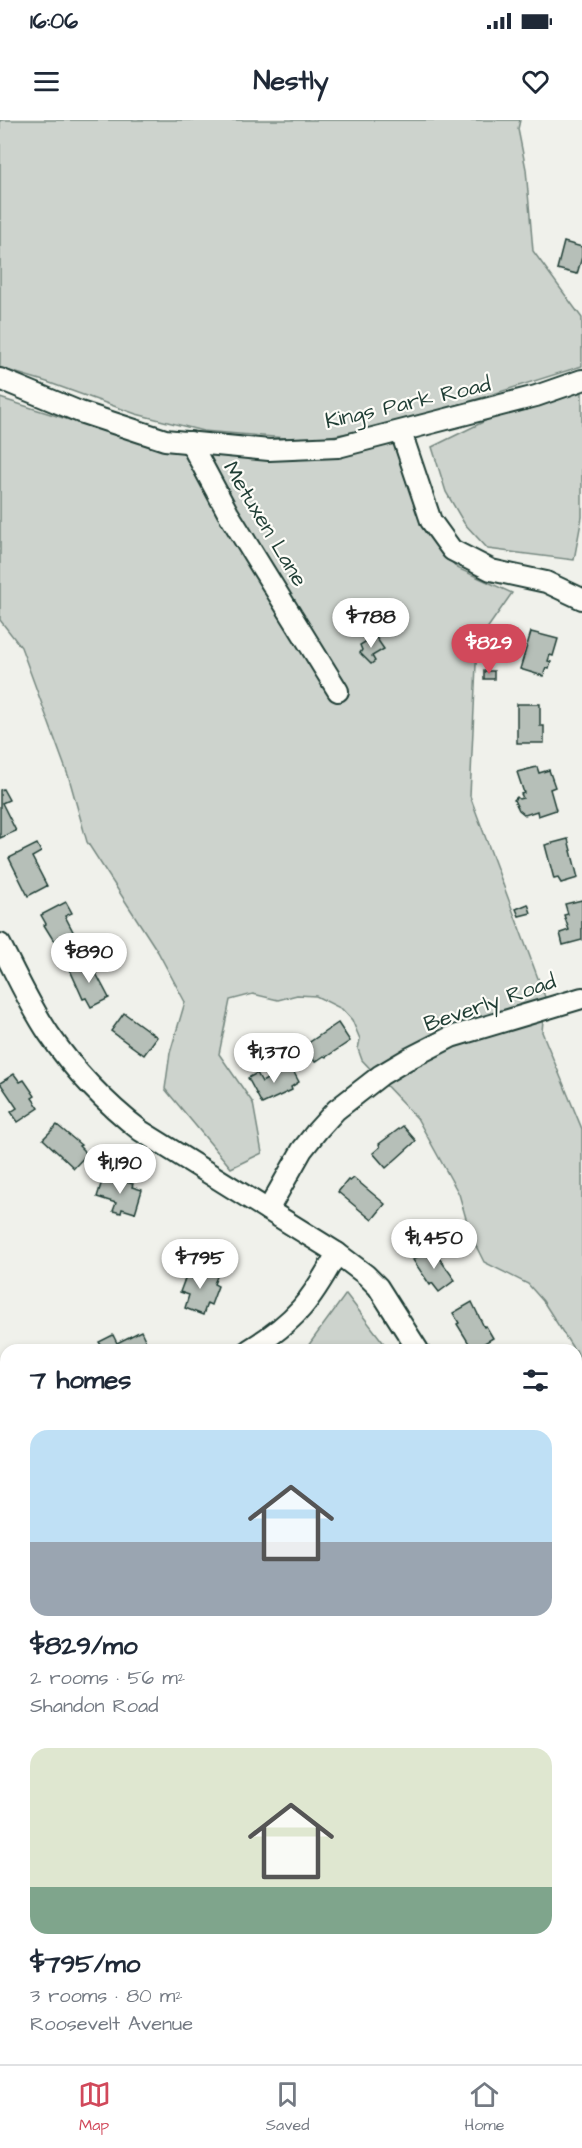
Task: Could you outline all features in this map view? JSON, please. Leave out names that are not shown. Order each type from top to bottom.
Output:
[{"type":"street","name":"Kings Park Road","points":[[0,379],[100,419],[165,440],[269,450],[338,447],[536,396],[582,380]]},
{"type":"street","points":[[401,432],[431,521],[452,550],[491,570],[546,582],[582,599]]},
{"type":"street","name":"Metuxen Lane","points":[[190,442],[228,513],[338,692]]},
{"type":"street","points":[[0,944],[48,1033],[83,1079],[114,1110],[141,1131],[338,1253],[378,1287],[414,1344]]},
{"type":"street","name":"Beverly Road","points":[[268,1210],[302,1150],[317,1131],[336,1110],[381,1075],[451,1037],[582,998]]},
{"type":"street","points":[[258,1344],[286,1326],[300,1311],[319,1286],[338,1253]]},
{"type":"shaded area","points":[[0,120],[520,120],[518,129],[526,169],[533,251],[582,318],[582,366],[401,423],[310,440],[203,431],[136,414],[0,368]]},
{"type":"shaded area","points":[[582,380],[582,517],[574,560],[488,549],[464,523],[446,492],[432,447],[536,396]]},
{"type":"shaded area","points":[[0,398],[158,448],[265,460],[330,455],[396,441],[406,480],[428,534],[457,568],[512,593],[477,643],[470,796],[545,997],[542,1032],[582,1129],[582,1344],[570,1344],[543,1301],[528,1284],[484,1262],[471,1236],[459,1194],[417,1118],[362,1060],[358,1049],[360,1039],[352,1020],[342,1009],[316,996],[297,995],[278,1000],[253,994],[230,1000],[219,1054],[253,1103],[262,1153],[231,1168],[165,1089],[170,1053],[185,1002],[158,952],[87,842],[69,778],[21,647],[0,620]]},
{"type":"shaded area","points":[[346,1294],[384,1344],[309,1344]]},
{"type":"building","points":[[564,242],[582,247],[582,257],[577,274],[557,269]]},
{"type":"building","points":[[531,632],[558,639],[553,656],[550,655],[548,661],[551,662],[549,669],[546,668],[543,676],[520,669]]},
{"type":"building","points":[[375,636],[384,649],[372,656],[375,661],[371,664],[360,653],[362,650],[360,645]]},
{"type":"building","points":[[484,671],[494,671],[494,679],[484,679]]},
{"type":"building","points":[[517,704],[540,704],[540,726],[544,726],[544,743],[517,743]]},
{"type":"building","points":[[537,767],[539,773],[549,770],[555,787],[550,789],[556,810],[538,816],[537,811],[525,815],[519,810],[514,800],[517,797],[523,798],[521,794],[524,793],[517,772]]},
{"type":"building","points":[[3,789],[9,800],[2,803],[16,831],[0,838],[0,790]]},
{"type":"building","points":[[568,839],[578,878],[561,883],[558,878],[554,879],[545,845]]},
{"type":"building","points":[[37,844],[41,852],[32,857],[47,886],[28,896],[9,858]]},
{"type":"building","points":[[582,900],[582,940],[563,945],[560,933],[569,930],[564,915],[568,914],[565,904]]},
{"type":"building","points":[[66,902],[72,913],[65,916],[78,941],[60,951],[44,925],[46,924],[41,915]]},
{"type":"building","points":[[528,904],[531,913],[519,916],[516,909]]},
{"type":"building","points":[[89,960],[109,998],[91,1007],[86,998],[83,999],[70,970]]},
{"type":"building","points":[[124,1013],[157,1037],[144,1055],[111,1031]]},
{"type":"building","points":[[338,1023],[350,1041],[315,1062],[304,1046]]},
{"type":"building","points":[[289,1063],[299,1082],[291,1087],[292,1090],[262,1104],[248,1078],[257,1073],[262,1082],[279,1072],[277,1069]]},
{"type":"building","points":[[14,1074],[20,1082],[24,1080],[35,1096],[32,1098],[39,1108],[18,1122],[11,1112],[17,1108],[0,1083]]},
{"type":"building","points":[[57,1125],[81,1145],[79,1146],[87,1154],[74,1168],[43,1139]]},
{"type":"building","points":[[403,1126],[416,1141],[386,1168],[373,1153],[380,1147],[379,1144]]},
{"type":"building","points":[[103,1178],[113,1181],[114,1178],[133,1184],[132,1187],[142,1190],[135,1213],[122,1209],[121,1213],[113,1211],[116,1203],[97,1197]]},
{"type":"building","points":[[354,1178],[385,1204],[372,1220],[338,1192],[348,1180]]},
{"type":"building","points":[[431,1247],[455,1280],[439,1292],[432,1283],[430,1285],[413,1260]]},
{"type":"building","points":[[197,1266],[218,1274],[214,1284],[218,1286],[211,1305],[207,1303],[203,1315],[185,1308],[189,1295],[180,1292],[186,1276],[193,1278]]},
{"type":"building","points":[[472,1302],[484,1327],[486,1326],[493,1338],[483,1344],[469,1344],[453,1313]]},
{"type":"building","points":[[141,1331],[147,1344],[100,1344],[99,1342],[113,1335],[117,1343]]}]
